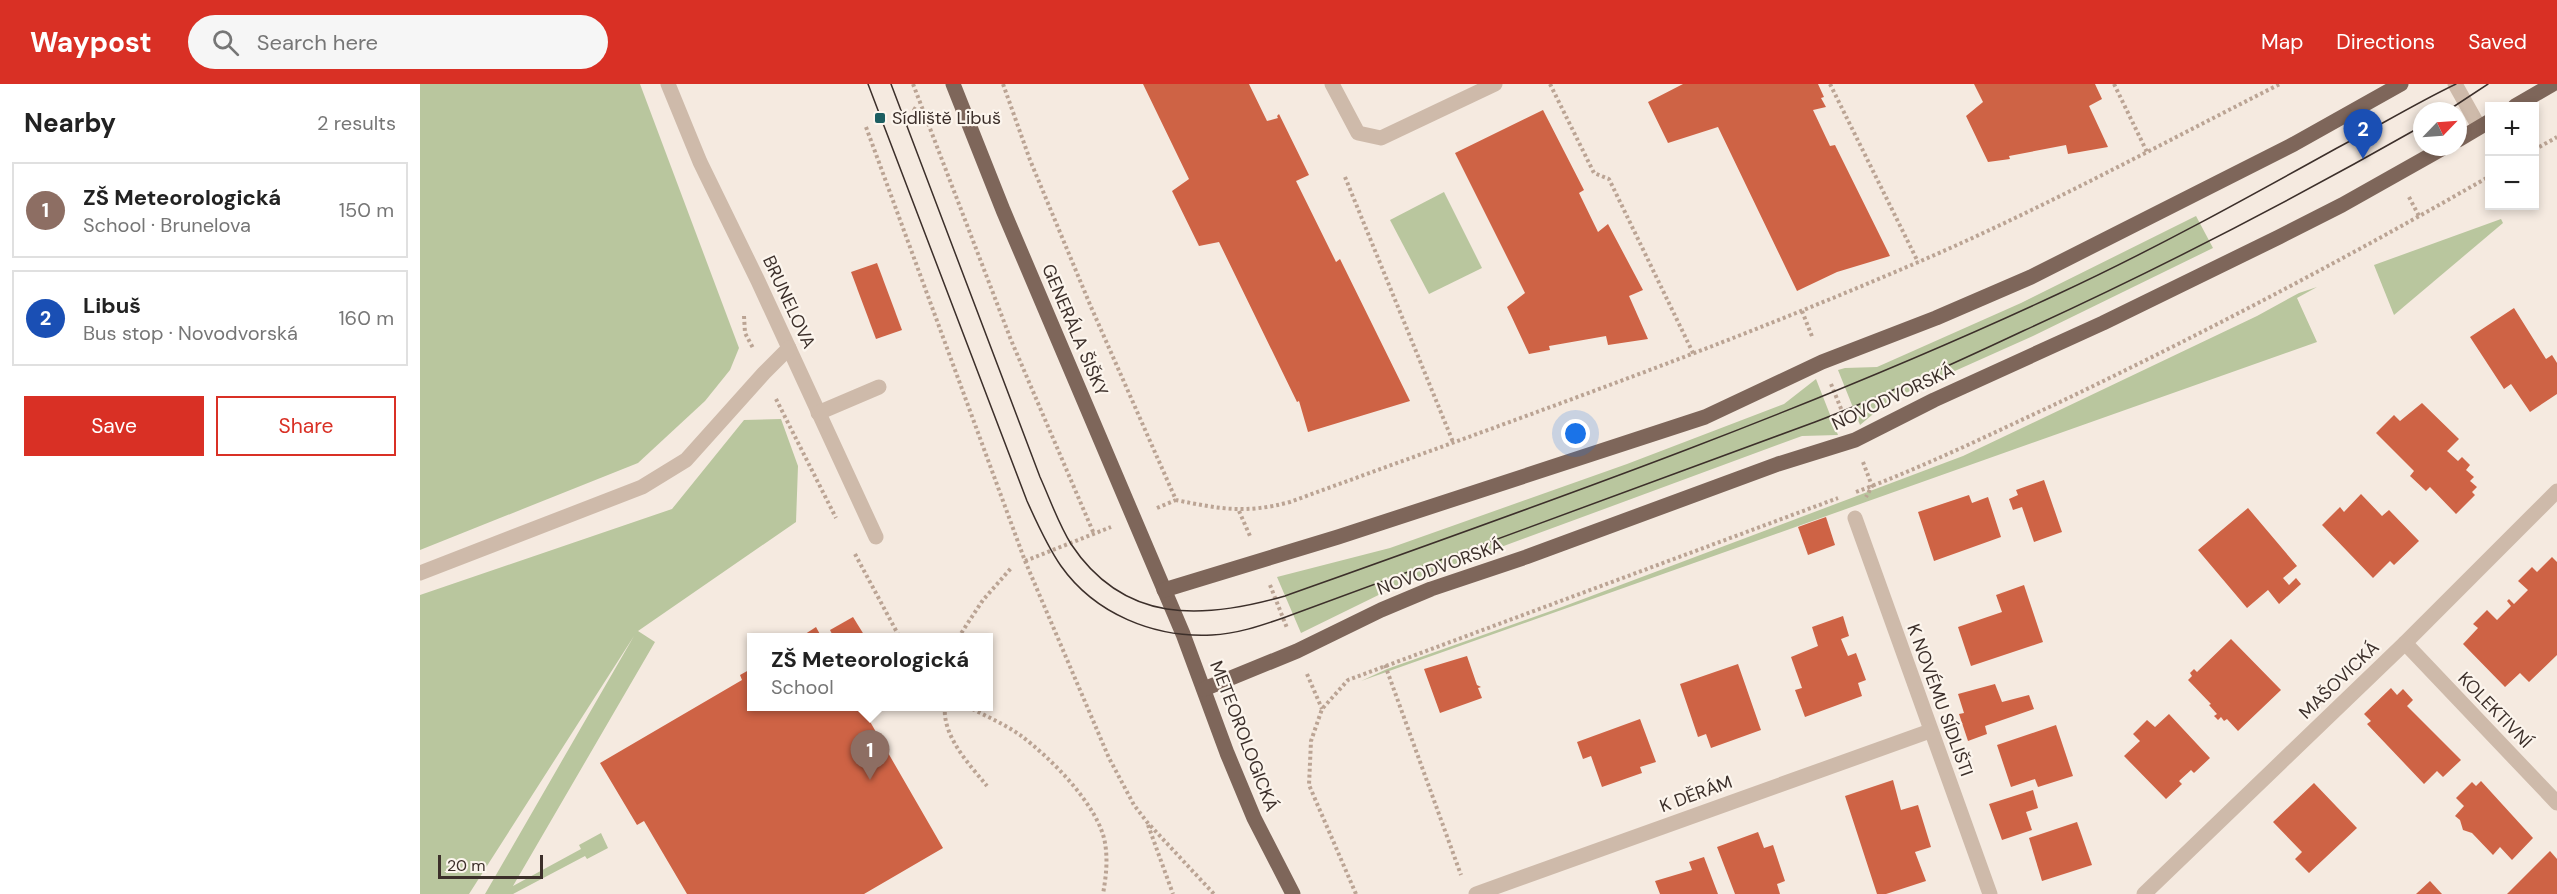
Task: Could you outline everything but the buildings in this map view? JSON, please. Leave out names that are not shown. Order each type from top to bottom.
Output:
[{"type":"main road","name":"GENERÁLA ŠIŠKY","points":[[953,84],[1003,210],[1164,590]]},
{"type":"main road","points":[[1164,590],[1705,417],[1822,362],[1946,314],[2031,277],[2284,149],[2401,84]]},
{"type":"main road","points":[[2521,102],[2553,84]]},
{"type":"main road","points":[[2467,134],[2484,124]]},
{"type":"main road","name":"NOVODVORSKÁ","points":[[1204,689],[1297,651],[1372,614],[1431,589],[1538,553],[1778,464],[1855,440],[1934,400],[2103,323],[2279,237],[2429,156]]},
{"type":"main road","name":"METEOROLOGICKÁ","points":[[1164,590],[1254,818],[1293,894]]},
{"type":"street","name":"BRUNELOVA","points":[[668,84],[700,162],[876,537]]},
{"type":"street","points":[[1332,84],[1358,133],[1381,138],[1495,84]]},
{"type":"street","points":[[2455,84],[2484,124]]},
{"type":"street","points":[[420,573],[651,482],[687,460],[789,348]]},
{"type":"street","points":[[818,413],[879,387]]},
{"type":"street","name":"MAŠOVICKÁ","points":[[2144,894],[2405,643],[2557,491]]},
{"type":"street","name":"K NOVÉMU SÍDLIŠTI","points":[[1855,518],[1990,894]]},
{"type":"street","name":"KOLEKTIVNÍ","points":[[2405,643],[2557,803]]},
{"type":"street","name":"K DĚRÁM","points":[[1476,894],[1930,731]]},
{"type":"path","points":[[913,84],[1011,340],[1094,534]]},
{"type":"path","points":[[1003,84],[1030,160],[1176,501]]},
{"type":"path","points":[[1550,84],[1594,173],[1609,179],[1694,355]]},
{"type":"path","points":[[1830,84],[1918,262]]},
{"type":"path","points":[[2114,84],[2147,152]]},
{"type":"path","points":[[1025,561],[1176,501],[1239,511],[1260,510],[1290,502],[1694,355],[1989,231],[2280,84]]},
{"type":"path","points":[[914,108],[925,115]]},
{"type":"path","points":[[866,127],[1025,561],[1109,759],[1134,805],[1147,822],[1214,894]]},
{"type":"path","points":[[2539,148],[2557,137]]},
{"type":"path","points":[[1345,177],[1453,442]]},
{"type":"path","points":[[1852,493],[2008,426],[2147,360],[2372,243],[2485,179]]},
{"type":"path","points":[[1802,311],[1872,486]]},
{"type":"path","points":[[1356,894],[1309,784],[1311,741],[1322,709],[1348,680],[1385,664],[1841,497]]},
{"type":"path","points":[[1239,511],[1322,709]]},
{"type":"path","points":[[961,633],[983,600],[1011,567]]},
{"type":"path","points":[[1385,664],[1464,883]]},
{"type":"path","points":[[945,711],[944,718],[960,754],[987,786]]},
{"type":"path","points":[[977,711],[1022,736],[1058,770],[1084,800],[1098,821],[1105,842],[1107,870],[1103,894]]},
{"type":"path","points":[[1147,822],[1173,894]]},
{"type":"green space","points":[[420,84],[640,84],[739,348],[730,370],[705,401],[638,463],[420,550]]},
{"type":"green space","points":[[1444,192],[1482,268],[1429,294],[1390,220]]},
{"type":"green space","points":[[2196,216],[2213,248],[2033,336],[1890,400],[1860,425],[1838,370],[1877,367],[2021,303]]},
{"type":"green space","points":[[2501,219],[2503,223],[2394,315],[2374,265]]},
{"type":"green space","points":[[2317,287],[2297,298],[2317,342],[1361,681],[1387,669],[1562,607],[1963,456],[2257,316],[2299,293]]},
{"type":"green space","points":[[1816,379],[1838,435],[1802,436],[1401,584],[1301,633],[1277,577],[1390,548],[1627,464],[1784,404]]},
{"type":"green space","points":[[781,419],[798,466],[796,522],[638,631],[655,642],[513,886],[581,849],[579,845],[601,833],[608,848],[587,859],[585,856],[513,894],[485,894],[634,636],[469,894],[420,894],[420,595],[672,509],[744,420]]},
{"type":"tram line","points":[[868,84],[1027,501],[1051,550],[1075,583],[1108,610],[1148,627],[1190,635],[1230,633],[1257,627],[1868,401],[1972,355],[2175,258],[2324,181],[2413,131]]},
{"type":"tram line","points":[[891,84],[1040,477],[1066,536],[1092,570],[1115,589],[1140,602],[1167,609],[1195,611],[1224,609],[1285,596],[1675,454],[1868,377],[1963,337],[2129,260],[2456,84]]},
{"type":"tram line","points":[[2461,102],[2488,84]]},
{"type":"place","name":"Sídliště Libuš","points":[[880,118]]},
{"type":"place","name":"Libuš","points":[[2363,159]]},
{"type":"place","name":"ZŠ Meteorologická","points":[[870,780]]}]
